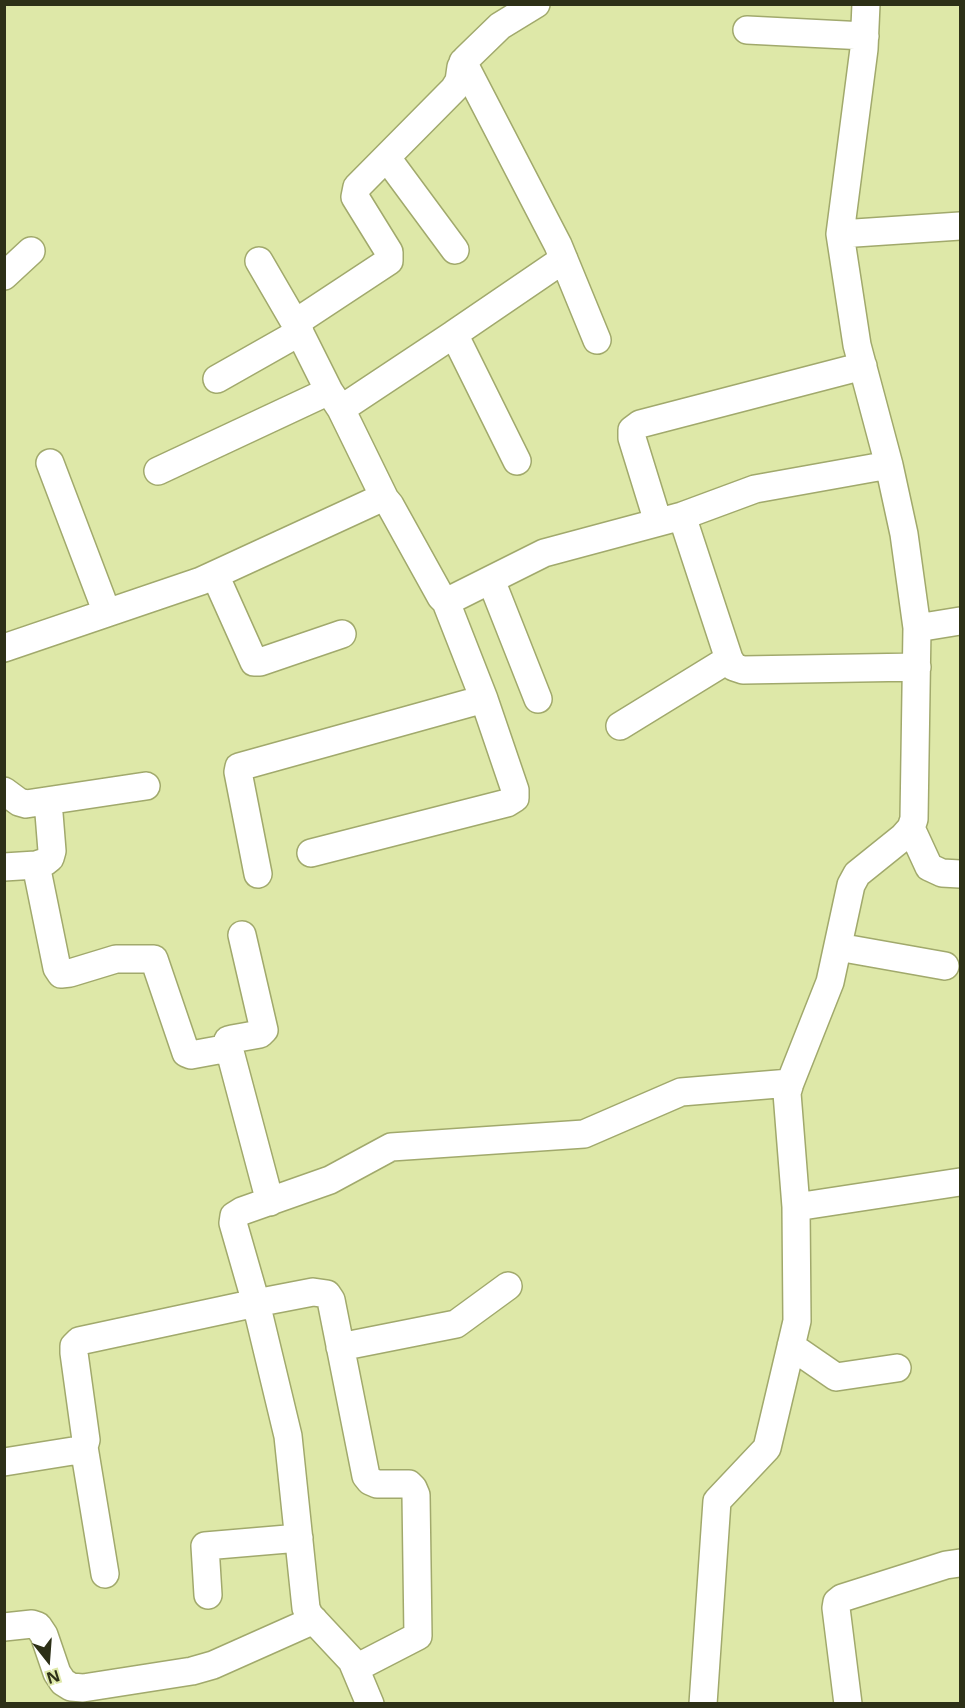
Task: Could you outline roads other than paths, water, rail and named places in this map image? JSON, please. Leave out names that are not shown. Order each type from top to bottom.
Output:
[{"type":"street","points":[[217,380],[297,327],[389,261],[388,252],[355,197],[357,188],[454,90],[459,81],[463,62],[500,26],[536,4]]},
{"type":"street","points":[[703,1704],[717,1501],[767,1448],[798,1309],[796,1207],[788,1093],[790,1083],[830,982],[851,885],[857,874],[911,828],[914,819],[917,628],[904,534],[889,465],[855,334],[840,234],[865,36],[866,4]]},
{"type":"street","points":[[747,30],[865,36]]},
{"type":"street","points":[[463,62],[564,259],[597,340]]},
{"type":"street","points":[[387,158],[455,250]]},
{"type":"street","points":[[840,234],[960,226]]},
{"type":"street","points":[[4,276],[31,252]]},
{"type":"street","points":[[158,471],[335,400],[454,334],[564,259]]},
{"type":"street","points":[[259,261],[297,327],[385,499],[446,603],[484,699],[515,789],[515,798],[507,803],[312,853]]},
{"type":"street","points":[[454,334],[517,461]]},
{"type":"street","points":[[863,366],[640,424],[632,430],[632,438],[734,667],[743,670],[917,667]]},
{"type":"street","points":[[50,464],[107,613]]},
{"type":"street","points":[[446,603],[544,553],[670,519],[755,489],[889,465]]},
{"type":"street","points":[[4,648],[215,575],[377,500],[385,499]]},
{"type":"street","points":[[215,575],[254,662],[260,662],[342,634]]},
{"type":"street","points":[[491,580],[538,699]]},
{"type":"street","points":[[917,628],[960,621]]},
{"type":"street","points":[[620,726],[729,659]]},
{"type":"street","points":[[258,874],[238,772],[239,767],[484,699]]},
{"type":"street","points":[[4,791],[19,802],[26,804],[146,786]]},
{"type":"street","points":[[4,867],[36,865],[50,858],[52,851],[48,801]]},
{"type":"street","points":[[911,828],[929,867],[942,873],[960,874]]},
{"type":"street","points":[[36,865],[57,968],[61,974],[116,959],[154,959],[186,1053],[191,1055],[229,1048]]},
{"type":"street","points":[[242,934],[264,1030],[260,1034],[228,1041],[270,1202]]},
{"type":"street","points":[[838,947],[945,966]]},
{"type":"street","points":[[370,1704],[352,1661],[314,1620],[306,1608],[288,1436],[256,1303],[233,1222],[234,1216],[242,1211],[330,1180],[391,1147],[578,1135],[681,1092],[790,1083]]},
{"type":"street","points":[[796,1207],[960,1182]]},
{"type":"street","points":[[340,1347],[456,1324],[508,1286]]},
{"type":"street","points":[[105,1574],[84,1447],[86,1440],[74,1346],[79,1341],[256,1303],[313,1292],[327,1294],[331,1300],[366,1476],[377,1484],[409,1484],[416,1495],[420,1629],[418,1636],[415,1640],[356,1668]]},
{"type":"street","points":[[791,1347],[836,1377],[897,1368]]},
{"type":"street","points":[[4,1462],[79,1450],[84,1447]]},
{"type":"street","points":[[208,1595],[205,1546],[299,1538]]},
{"type":"street","points":[[848,1704],[837,1602],[953,1563],[960,1563]]},
{"type":"street","points":[[4,1627],[32,1624],[38,1626],[44,1635],[57,1674],[71,1687],[83,1688],[202,1668],[231,1658],[314,1620]]}]
